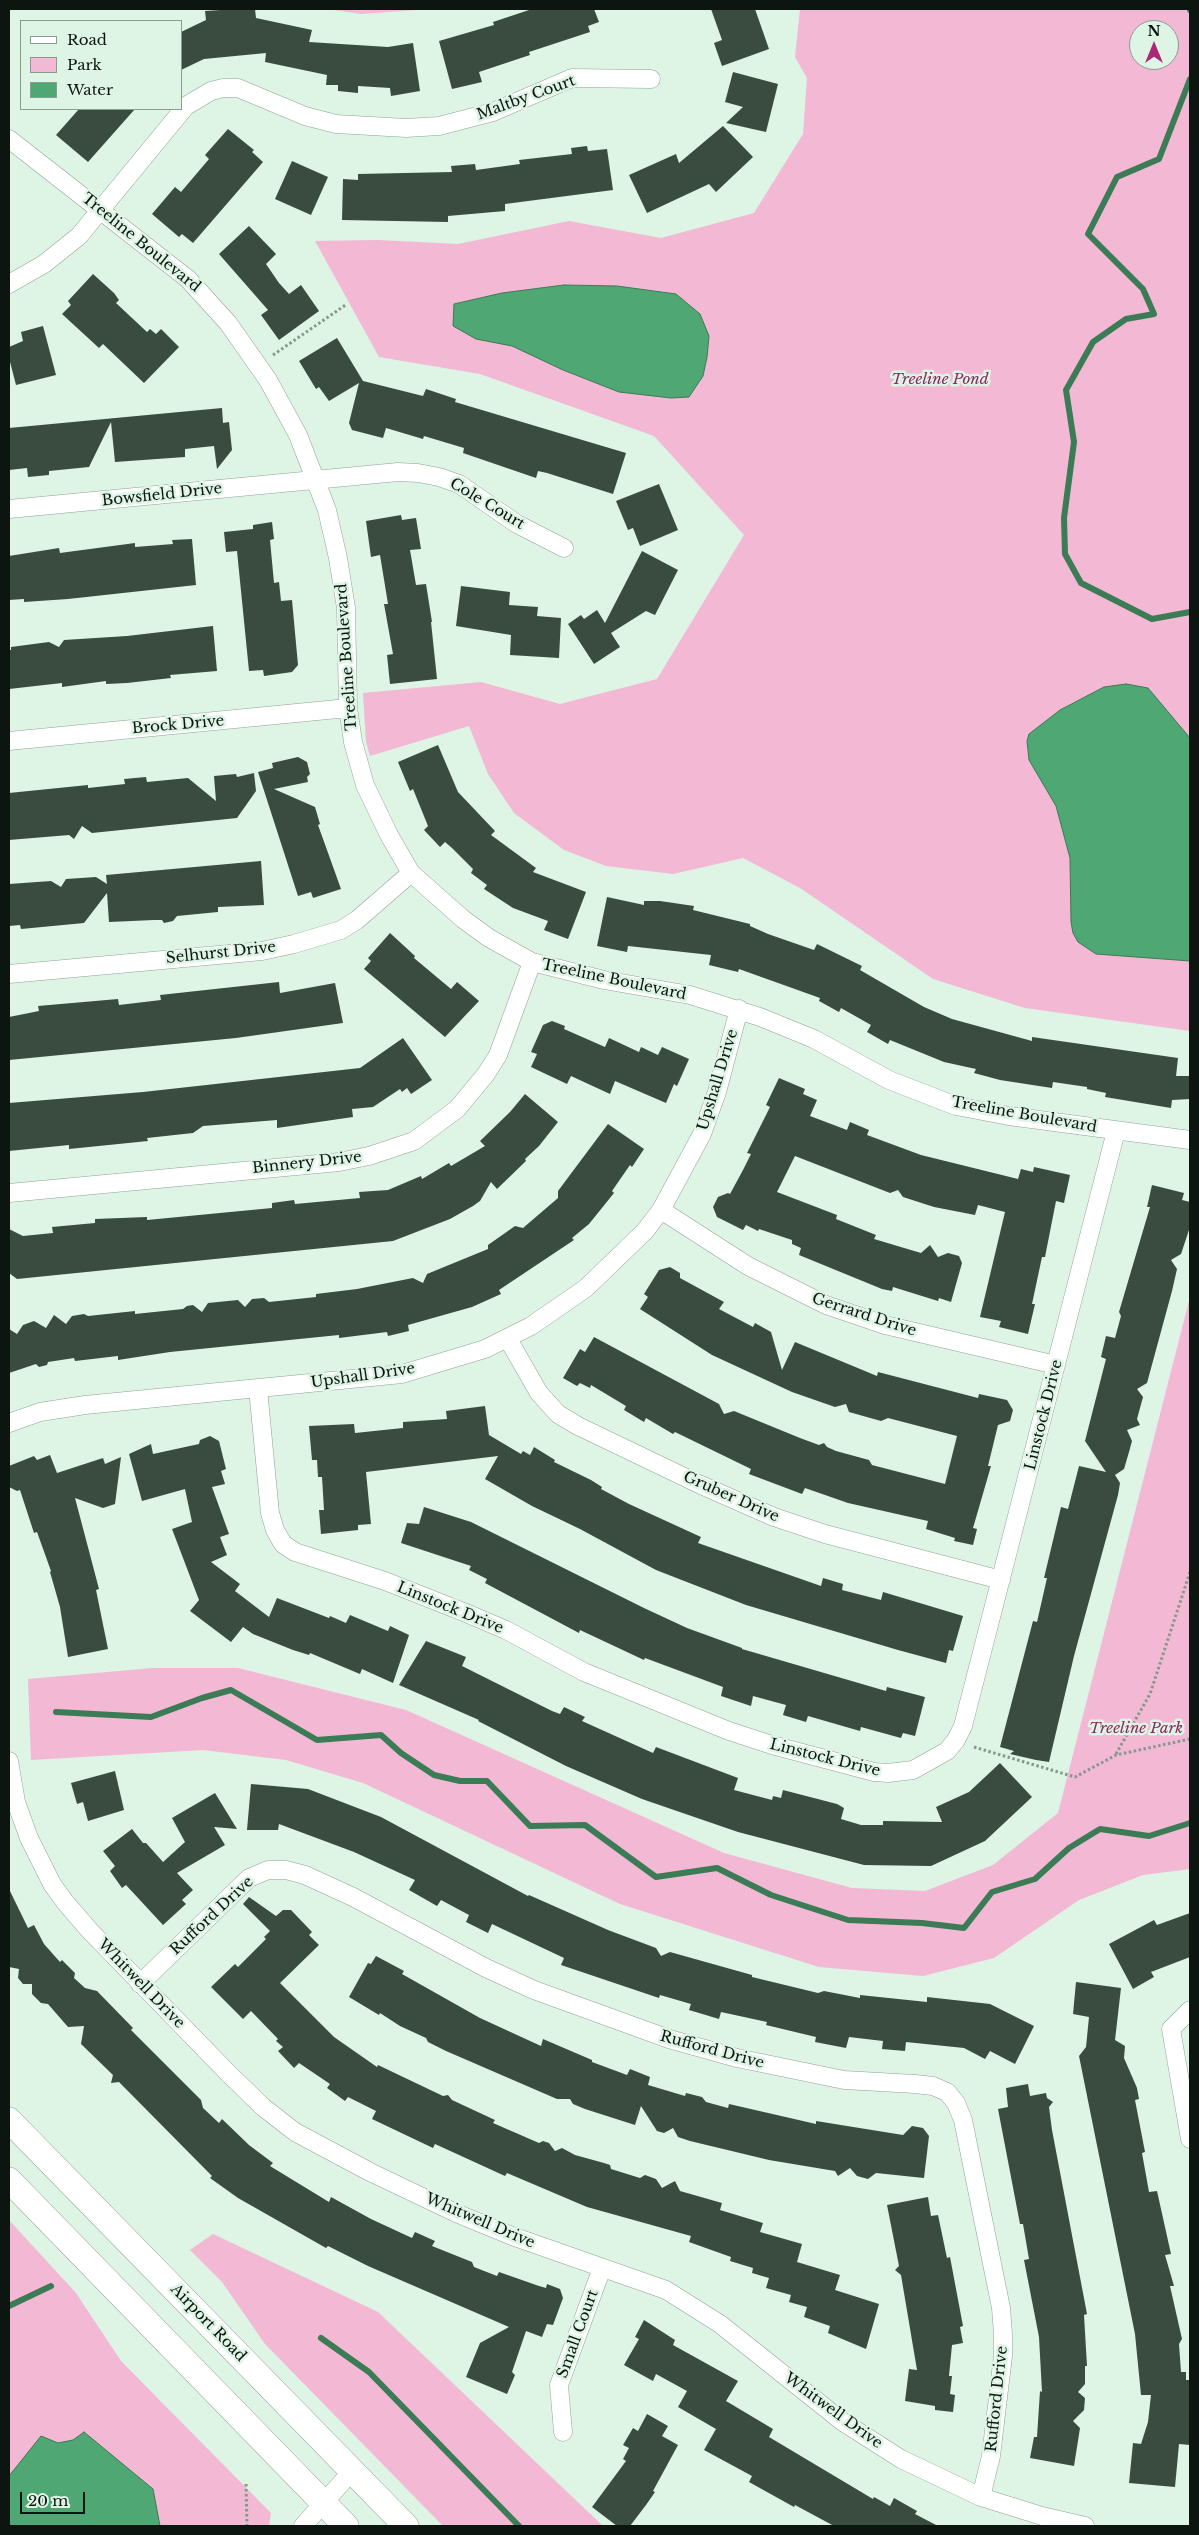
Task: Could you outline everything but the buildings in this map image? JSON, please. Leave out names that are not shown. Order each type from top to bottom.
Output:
[{"type":"main road","name":"Airport Road","points":[[9,2120],[406,2526]]},
{"type":"main road","points":[[9,2180],[346,2526]]},
{"type":"street","name":"Maltby Court","points":[[9,284],[60,253],[79,236],[186,106],[210,90],[238,88],[305,116],[336,124],[406,128],[439,126],[476,117],[516,103],[572,78],[651,79]]},
{"type":"street","name":"Treeline Boulevard","points":[[9,139],[102,209],[188,278],[228,323],[268,380],[298,435],[327,510],[344,588],[348,636],[348,708],[357,758],[368,792],[389,835],[412,873],[470,924],[512,953],[532,962],[604,980],[690,995],[739,1009],[814,1039],[889,1080],[934,1099],[980,1111],[1190,1140]]},
{"type":"street","name":"Cole Court","points":[[316,481],[398,472],[439,477],[459,484],[517,524],[564,548]]},
{"type":"street","name":"Bowsfield Drive","points":[[9,509],[316,481]]},
{"type":"street","name":"Brock Drive","points":[[9,741],[348,708]]},
{"type":"street","name":"Selhurst Drive","points":[[9,974],[262,950],[294,944],[341,930],[357,920],[412,873]]},
{"type":"street","name":"Binnery Drive","points":[[9,1193],[339,1162],[369,1156],[414,1141],[457,1109],[486,1074],[498,1055],[532,962]]},
{"type":"street","name":"Upshall Drive","points":[[9,1423],[40,1412],[85,1405],[402,1374],[454,1360],[508,1339],[548,1316],[586,1288],[646,1231],[661,1210],[702,1134],[718,1092],[739,1009]]},
{"type":"street","name":"Linstock Drive","points":[[258,1389],[270,1513],[275,1530],[283,1544],[295,1552],[385,1581],[466,1612],[506,1630],[584,1672],[681,1713],[772,1745],[856,1768],[888,1773],[913,1770],[938,1758],[956,1740],[971,1698],[1116,1131]]},
{"type":"street","name":"Gerrard Drive","points":[[661,1210],[748,1266],[826,1305],[885,1325],[1056,1365]]},
{"type":"street","name":"Gruber Drive","points":[[508,1339],[524,1369],[548,1404],[558,1414],[586,1429],[719,1493],[774,1517],[825,1534],[1001,1580]]},
{"type":"street","name":"Whitwell Drive","points":[[9,1761],[13,1788],[28,1838],[52,1884],[78,1918],[140,1984],[263,2107],[295,2132],[456,2214],[666,2290],[691,2304],[808,2396],[872,2441],[928,2473],[981,2497],[1042,2516],[1085,2526]]},
{"type":"street","name":"Rufford Drive","points":[[140,1984],[249,1878],[268,1870],[286,1870],[305,1875],[354,1897],[486,1968],[534,1990],[632,2026],[738,2058],[788,2069],[844,2080],[933,2086],[947,2092],[956,2103],[963,2120],[1000,2308],[1003,2334],[1003,2356],[992,2456],[981,2497]]},
{"type":"street","points":[[1190,2010],[1171,2029],[1190,2139]]},
{"type":"street","name":"Small Court","points":[[562,2432],[559,2385],[602,2268]]},
{"type":"street","points":[[303,2526],[353,2470]]},
{"type":"path","points":[[270,357],[347,304]]},
{"type":"path","points":[[1116,1755],[1150,1694],[1190,1572]]},
{"type":"path","points":[[974,1747],[1075,1777],[1116,1755],[1190,1739]]},
{"type":"path","points":[[246,2484],[246,2526]]},
{"type":"green space","points":[[327,9],[430,9],[361,14]]},
{"type":"green space","name":"Treeline Pond","points":[[800,9],[1190,9],[1190,1031],[1025,1008],[933,979],[800,888],[743,858],[673,874],[606,866],[564,850],[514,813],[488,774],[469,726],[370,756],[366,742],[363,693],[481,682],[560,704],[657,679],[744,535],[654,436],[480,374],[379,357],[315,241],[378,240],[458,244],[569,221],[661,238],[754,213],[803,134],[807,78],[795,57]]},
{"type":"green space","name":"Treeline Park","points":[[1190,1297],[1190,1869],[1143,1875],[1079,1900],[994,1958],[923,1976],[819,1967],[620,1904],[363,1783],[286,1760],[203,1750],[31,1760],[28,1679],[153,1668],[238,1668],[406,1710],[724,1853],[852,1888],[925,1891],[993,1865],[1058,1813]]},
{"type":"green space","points":[[9,2220],[76,2293],[121,2361],[271,2513],[269,2526],[9,2526]]},
{"type":"green space","points":[[213,2234],[378,2312],[603,2526],[443,2526],[265,2344],[222,2282],[190,2250]]},
{"type":"water","points":[[564,285],[617,286],[676,294],[700,314],[709,336],[707,357],[703,376],[689,397],[671,398],[619,392],[563,370],[512,346],[476,339],[453,326],[454,304],[502,293]]},
{"type":"water","points":[[1126,684],[1148,688],[1190,738],[1190,961],[1096,954],[1078,942],[1073,933],[1071,922],[1070,858],[1056,806],[1029,760],[1027,741],[1029,734],[1060,710],[1104,687]]},
{"type":"water","points":[[84,2432],[153,2489],[160,2526],[9,2526],[9,2476],[41,2436],[58,2443],[73,2440]]},
{"type":"waterway","points":[[1190,79],[1159,159],[1117,177],[1088,234],[1143,289],[1154,314],[1126,319],[1093,342],[1066,390],[1074,442],[1064,518],[1065,554],[1081,583],[1152,619],[1190,612]]},
{"type":"waterway","points":[[56,1712],[151,1717],[202,1698],[231,1690],[317,1740],[381,1735],[401,1753],[434,1775],[460,1781],[487,1781],[530,1826],[585,1825],[656,1877],[717,1868],[771,1895],[848,1920],[922,1923],[964,1928],[992,1892],[1035,1879],[1069,1848],[1100,1829],[1149,1836],[1190,1823]]},
{"type":"waterway","points":[[9,2306],[51,2286]]},
{"type":"waterway","points":[[321,2338],[369,2372],[519,2526]]}]
